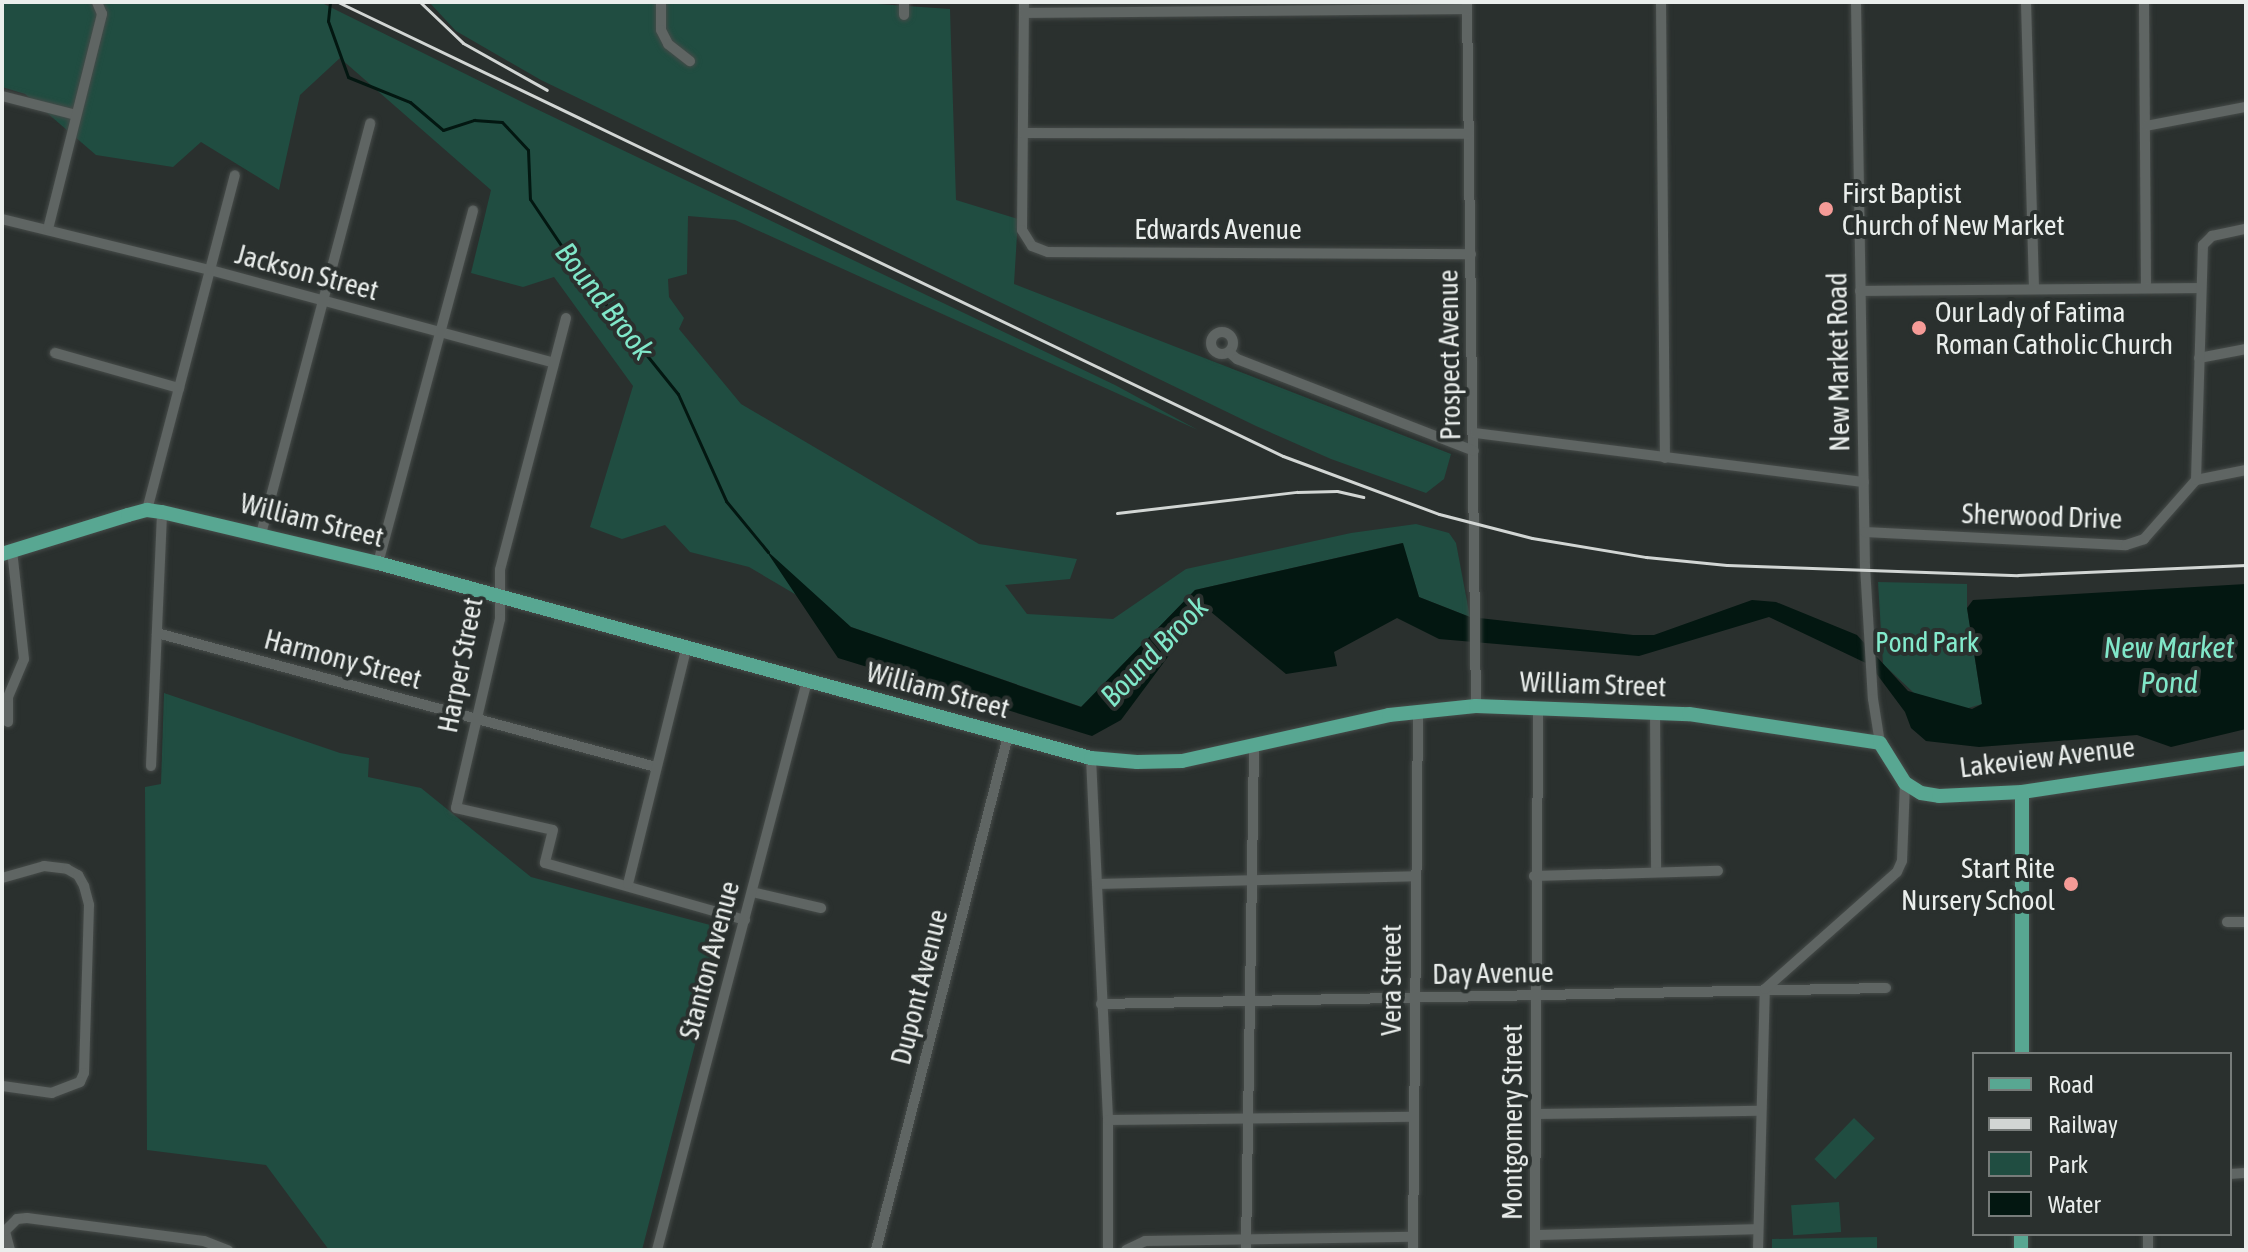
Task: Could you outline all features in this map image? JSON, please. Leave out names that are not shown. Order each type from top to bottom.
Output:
[{"type":"main road","name":"William Street","points":[[7,552],[155,511],[378,563],[1091,758],[1137,762],[1182,761],[1418,710],[1476,706],[1655,711],[1880,743]]},
{"type":"main road","points":[[1880,743],[1905,783]]},
{"type":"main road","name":"Lakeview Avenue","points":[[1905,783],[1921,793],[1939,796],[2022,792],[2246,758]]},
{"type":"main road","points":[[2022,792],[2022,1052]]},
{"type":"street","points":[[48,229],[102,14],[97,2]]},
{"type":"street","points":[[661,2],[661,30],[668,44],[690,61]]},
{"type":"street","points":[[904,2],[904,15]]},
{"type":"street","points":[[1661,2],[1665,458]]},
{"type":"street","name":"New Market Road","points":[[1856,2],[1868,626],[1880,743]]},
{"type":"street","points":[[2026,2],[2034,289]]},
{"type":"street","points":[[2144,2],[2146,288]]},
{"type":"street","points":[[1024,7],[1467,6]]},
{"type":"street","name":"Prospect Avenue","points":[[1467,6],[1475,433],[1476,706]]},
{"type":"street","name":"Edwards Avenue","points":[[1024,7],[1022,230],[1032,246],[1048,252],[1471,254]]},
{"type":"street","points":[[2,96],[76,115]]},
{"type":"street","points":[[2146,126],[2246,107]]},
{"type":"street","points":[[261,534],[370,123]]},
{"type":"street","points":[[1023,133],[1469,134]]},
{"type":"street","points":[[151,766],[157,633],[155,511],[179,388],[235,175]]},
{"type":"street","points":[[378,563],[473,211]]},
{"type":"street","name":"Jackson Street","points":[[2,219],[210,270],[554,363]]},
{"type":"street","points":[[2246,229],[2212,236],[2203,245],[2196,480],[2246,470]]},
{"type":"street","points":[[1860,291],[2200,288]]},
{"type":"street","name":"Harper Street","points":[[566,318],[500,570],[500,619],[474,720],[456,808],[553,830],[545,863],[628,884]]},
{"type":"street","points":[[2199,358],[2246,349]]},
{"type":"street","points":[[1229,352],[1237,359],[1474,451]]},
{"type":"street","points":[[55,353],[179,388]]},
{"type":"street","points":[[1475,433],[1864,482]]},
{"type":"street","name":"Sherwood Drive","points":[[1865,532],[2126,545],[2144,539],[2196,480]]},
{"type":"street","points":[[7,552],[24,659],[8,697],[8,722]]},
{"type":"street","name":"Harmony Street","points":[[157,633],[656,767]]},
{"type":"street","points":[[686,649],[628,884],[745,920]]},
{"type":"street","name":"Stanton Avenue","points":[[658,1250],[807,681]]},
{"type":"street","name":"Montgomery Street","points":[[1535,1250],[1534,876],[1538,707]]},
{"type":"street","name":"Vera Street","points":[[1413,1250],[1418,710]]},
{"type":"street","points":[[1655,711],[1656,872]]},
{"type":"street","name":"Dupont Avenue","points":[[876,1250],[1008,736]]},
{"type":"street","points":[[1246,1246],[1254,746]]},
{"type":"street","points":[[1091,758],[1108,1120],[1108,1250]]},
{"type":"street","points":[[1758,1250],[1765,989],[1897,872],[1902,861],[1905,783]]},
{"type":"street","points":[[2,878],[44,866],[67,869],[78,875],[89,905],[84,1073],[80,1082],[52,1093],[2,1086]]},
{"type":"street","points":[[1534,876],[1718,871]]},
{"type":"street","points":[[1097,884],[1416,876]]},
{"type":"street","points":[[752,892],[821,908]]},
{"type":"street","points":[[2227,922],[2246,922]]},
{"type":"street","name":"Day Avenue","points":[[1101,1004],[1886,988]]},
{"type":"street","points":[[1536,1114],[1760,1111]]},
{"type":"street","points":[[1108,1120],[1414,1117]]},
{"type":"street","points":[[10,1250],[5,1231],[17,1219],[27,1218],[204,1241],[228,1250]]},
{"type":"street","points":[[1535,1235],[1758,1229]]},
{"type":"street","points":[[1126,1250],[1145,1241],[1246,1246],[1413,1237]]},
{"type":"green space","points":[[2,2],[320,2],[528,105],[1115,385],[1198,430],[735,220],[688,216],[687,274],[668,279],[669,297],[684,318],[679,329],[741,404],[979,544],[1077,559],[1070,579],[1005,585],[1027,614],[1113,619],[1186,569],[1351,533],[1416,524],[1449,533],[1456,543],[1470,617],[1419,597],[1402,543],[1195,590],[1082,707],[851,627],[749,567],[690,552],[665,525],[622,539],[590,527],[633,386],[554,277],[523,287],[471,273],[491,190],[340,58],[300,95],[279,190],[201,142],[173,167],[96,155],[25,94],[2,87]]},
{"type":"green space","points":[[429,2],[849,2],[950,9],[956,200],[1018,219],[1014,284],[1451,454],[1444,479],[1426,493],[1331,459],[1256,426],[541,80],[456,31]]},
{"type":"green space","name":"Pond Park","points":[[1878,582],[1967,584],[1967,608],[1982,704],[1965,709],[1914,693],[1883,664]]},
{"type":"green space","points":[[164,693],[340,753],[369,758],[368,777],[421,788],[531,877],[725,929],[642,1250],[329,1250],[266,1165],[147,1150],[145,787],[161,784]]},
{"type":"green space","points":[[1854,1118],[1875,1138],[1835,1179],[1814,1159]]},
{"type":"green space","points":[[1839,1202],[1841,1232],[1793,1235],[1791,1205]]},
{"type":"green space","points":[[1877,1237],[1877,1250],[1772,1250],[1772,1239]]},
{"type":"water","name":"New Market Pond","points":[[1403,543],[1419,597],[1470,617],[1654,635],[1752,600],[1776,602],[1857,635],[1908,691],[1972,709],[1982,704],[1967,608],[1973,600],[2246,584],[2246,729],[2171,747],[2137,735],[1979,747],[1926,741],[1911,728],[1905,712],[1870,665],[1769,617],[1639,656],[1439,639],[1397,618],[1334,652],[1337,666],[1286,674],[1205,607],[1121,720],[1092,736],[838,658],[765,549],[851,627],[1081,707],[1195,590]]},
{"type":"waterway","name":"Bound Brook","points":[[330,2],[328,21],[348,77],[410,102],[443,130],[474,120],[502,122],[528,150],[530,199],[575,266],[678,394],[726,501],[768,552]]},
{"type":"railway","points":[[338,2],[1283,456],[1439,514],[1532,538],[1646,557],[1727,565],[2018,575],[2246,565]]},
{"type":"railway","points":[[420,2],[463,43],[547,90]]},
{"type":"railway","points":[[1117,513],[1297,492],[1337,491],[1363,497]]},
{"type":"place","name":"First Baptist Church of New Market","points":[[1826,209]]},
{"type":"place","name":"Our Lady of Fatima Roman Catholic Church","points":[[1919,328]]},
{"type":"place","name":"Start Rite Nursery School","points":[[2071,884]]}]
